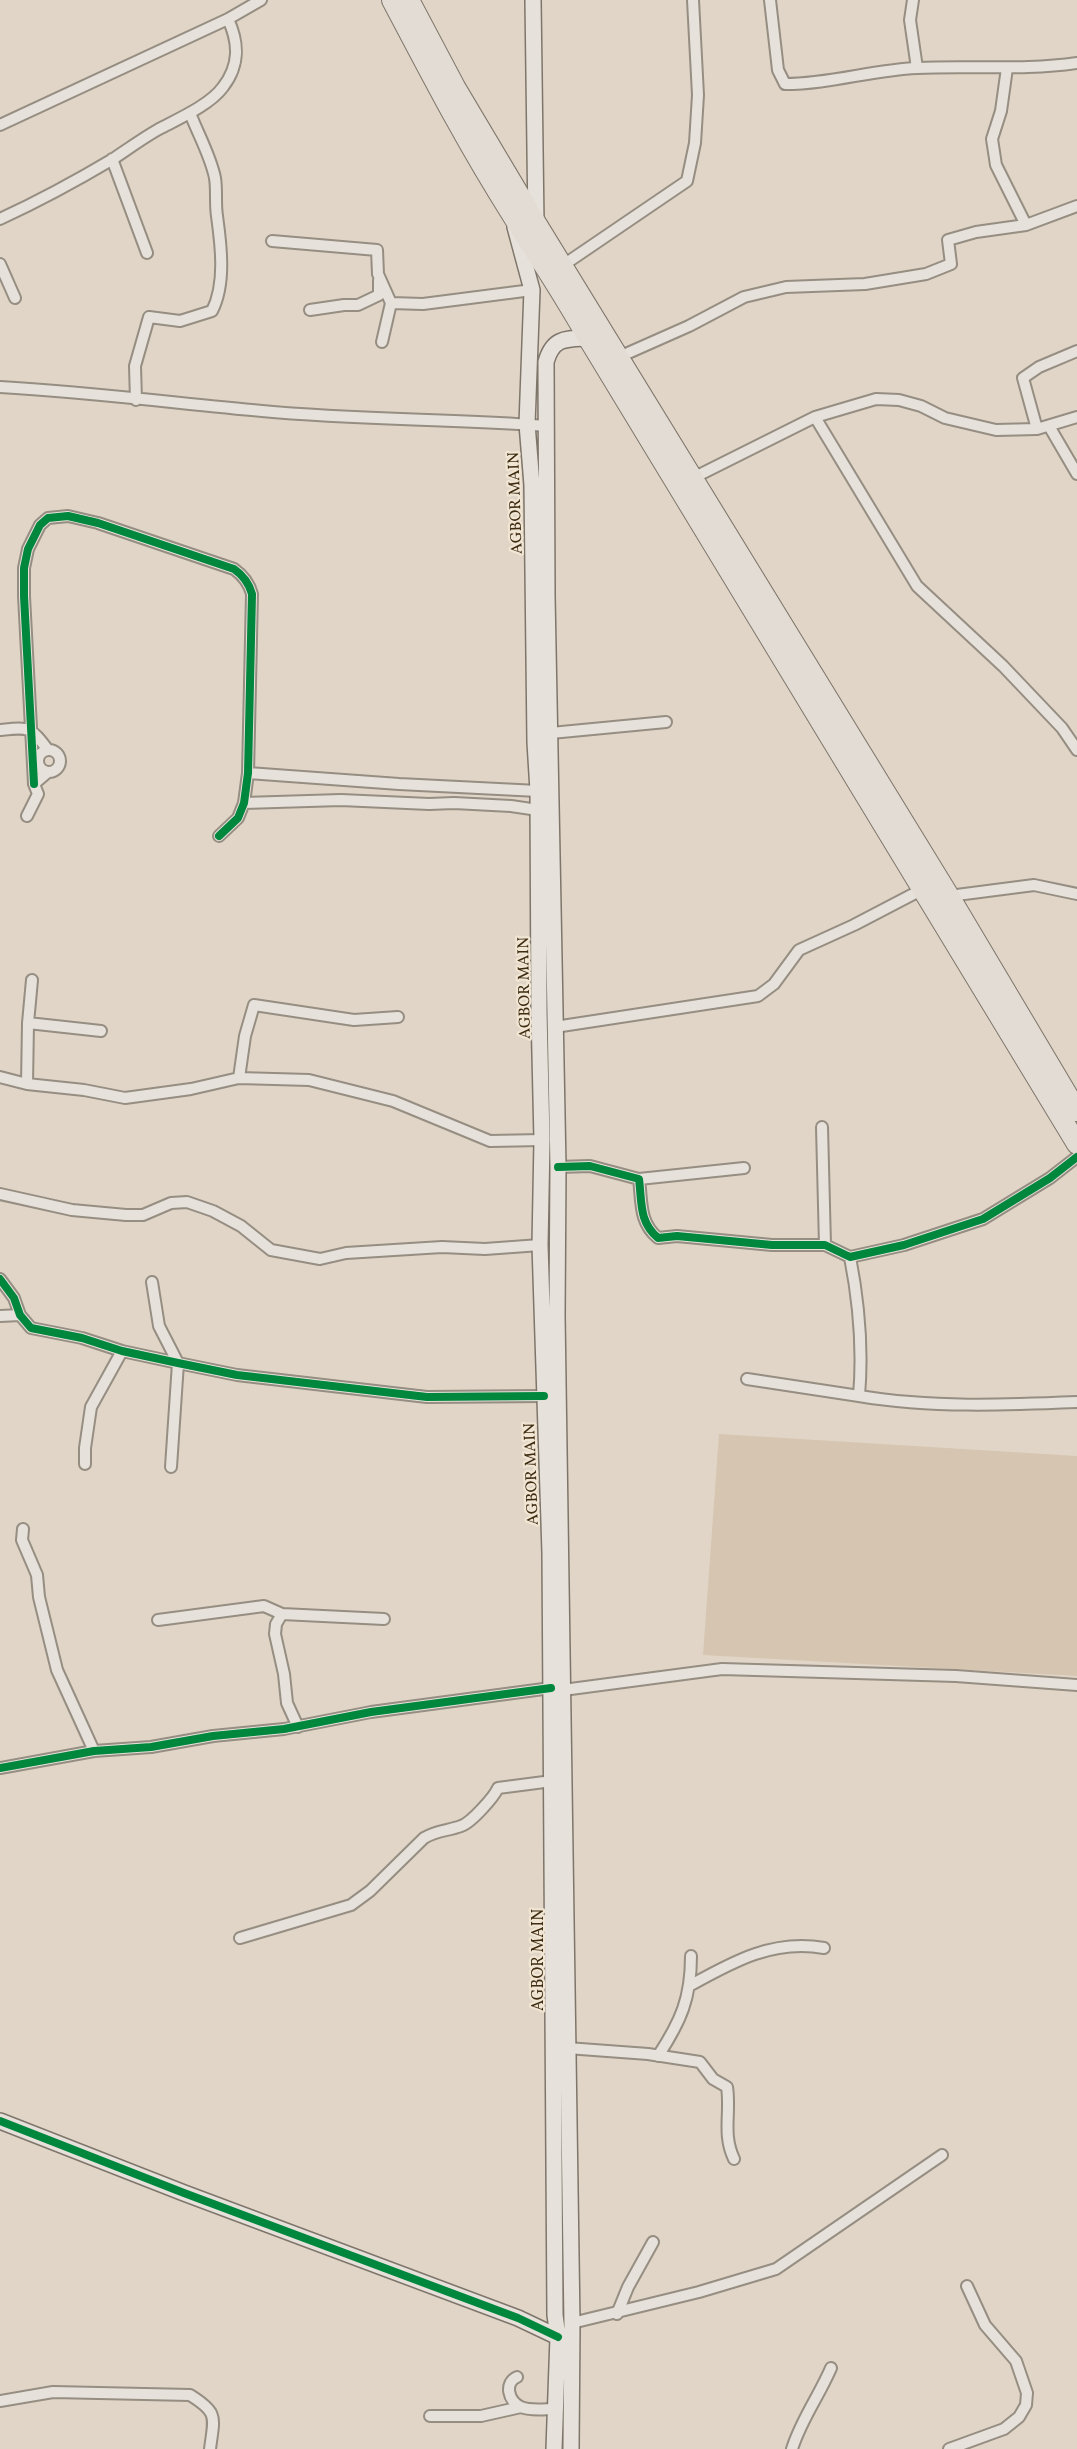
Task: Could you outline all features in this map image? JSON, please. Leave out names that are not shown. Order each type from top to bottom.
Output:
[{"type":"highway","points":[[392,0],[445,100],[510,212],[554,279],[1077,1144]]},
{"type":"highway","points":[[409,0],[455,87],[536,223],[949,896],[1077,1111]]},
{"type":"main road","points":[[533,0],[536,223]]},
{"type":"main road","name":"AGBOR MAIN","points":[[510,212],[532,290],[527,424],[532,485],[535,742],[538,791],[542,1140],[540,1245],[557,1689],[567,2048],[555,2315],[558,2337],[554,2449]]},
{"type":"main road","name":"AGBOR MAIN","points":[[571,2449],[572,2323],[562,2184],[552,1781],[557,1689],[558,1167],[546,362],[551,348],[559,341],[588,338]]},
{"type":"main road","points":[[0,2121],[184,2193],[518,2318],[558,2337]]},
{"type":"street","points":[[0,125],[228,19],[261,0]]},
{"type":"street","points":[[562,266],[687,181],[695,143],[698,95],[693,0]]},
{"type":"street","points":[[770,0],[778,70],[785,84],[828,82],[917,68],[1006,68],[1077,63]]},
{"type":"street","points":[[913,0],[910,20],[917,68]]},
{"type":"street","points":[[0,219],[48,196],[112,159],[190,113],[223,88],[237,59],[237,44],[228,19]]},
{"type":"street","points":[[1006,68],[1001,111],[992,139],[996,165],[1026,225]]},
{"type":"street","points":[[136,400],[135,366],[149,316],[180,321],[212,311],[217,301],[221,272],[220,228],[215,178],[190,113]]},
{"type":"street","points":[[112,159],[147,253]]},
{"type":"street","points":[[619,357],[689,326],[744,297],[786,287],[866,284],[926,274],[951,264],[948,240],[976,232],[1026,225],[1077,206]]},
{"type":"street","points":[[272,241],[377,250],[379,295],[357,305],[310,310]]},
{"type":"street","points":[[0,264],[15,298]]},
{"type":"street","points":[[378,274],[391,303],[382,342]]},
{"type":"street","points":[[391,303],[423,304],[532,290]]},
{"type":"street","points":[[1037,429],[1023,378],[1039,367],[1077,351]]},
{"type":"street","points":[[0,387],[71,391],[136,400],[177,401],[262,411],[375,419],[547,426]]},
{"type":"street","points":[[691,479],[815,417],[876,399],[899,400],[921,406],[945,418],[996,430],[1037,429],[1077,417]]},
{"type":"street","points":[[815,417],[917,586],[1003,666],[1062,729],[1077,750]]},
{"type":"street","points":[[1049,426],[1077,474]]},
{"type":"street","points":[[27,816],[38,794],[34,784],[24,596],[25,557],[40,525],[48,518],[68,516],[98,523],[234,568],[242,574],[250,586],[252,594],[248,773],[244,802],[238,818],[219,837]]},
{"type":"street","points":[[551,733],[666,722]]},
{"type":"street","points":[[0,730],[24,728],[32,730],[48,750],[58,754],[60,761],[58,769],[48,772],[34,784]]},
{"type":"street","points":[[48,750],[41,754],[38,761],[41,769],[48,772]]},
{"type":"street","points":[[248,773],[538,791]]},
{"type":"street","points":[[244,802],[341,800],[454,803],[538,810]]},
{"type":"street","points":[[949,896],[1034,885],[1077,894]]},
{"type":"street","points":[[555,1027],[758,996],[774,984],[799,950],[854,925],[923,889]]},
{"type":"street","points":[[27,1084],[28,1023],[32,980]]},
{"type":"street","points":[[239,1078],[245,1036],[254,1005],[354,1020],[398,1017]]},
{"type":"street","points":[[28,1023],[101,1031]]},
{"type":"street","points":[[0,1077],[27,1084],[84,1090],[125,1098],[190,1089],[239,1078],[309,1080],[393,1101],[490,1141],[542,1140]]},
{"type":"street","points":[[822,1127],[825,1245]]},
{"type":"street","points":[[639,1179],[644,1218],[648,1229],[658,1238],[677,1236],[772,1245],[825,1245],[850,1257],[904,1245],[984,1219],[1019,1195],[1050,1178],[1077,1157]]},
{"type":"street","points":[[558,1167],[590,1166],[639,1179],[744,1168]]},
{"type":"street","points":[[0,1194],[72,1210],[126,1215],[143,1215],[171,1203],[187,1202],[213,1211],[241,1226],[271,1250],[320,1259],[346,1253],[442,1246],[485,1249],[540,1245]]},
{"type":"street","points":[[850,1257],[856,1289],[862,1362],[859,1396]]},
{"type":"street","points":[[0,1279],[14,1298],[20,1315],[31,1328],[82,1338],[178,1363],[237,1375],[427,1397],[544,1396]]},
{"type":"street","points":[[152,1282],[159,1326],[178,1363],[171,1467]]},
{"type":"street","points":[[0,1316],[20,1315]]},
{"type":"street","points":[[85,1464],[91,1407],[122,1350]]},
{"type":"street","points":[[747,1379],[884,1400],[959,1405],[1077,1402]]},
{"type":"street","points":[[23,1528],[22,1540],[37,1575],[41,1606],[57,1670],[93,1751]]},
{"type":"street","points":[[158,1620],[264,1606],[282,1614],[384,1618]]},
{"type":"street","points":[[282,1614],[276,1624],[275,1634],[284,1674],[287,1703],[298,1727]]},
{"type":"street","points":[[0,1768],[93,1751],[151,1747],[213,1736],[298,1727],[371,1712],[722,1669],[956,1676],[1077,1685]]},
{"type":"street","points":[[240,1938],[351,1905],[370,1892],[424,1838],[434,1832],[460,1827],[469,1822],[494,1797],[498,1788],[552,1781]]},
{"type":"street","points":[[691,1985],[744,1957],[767,1949],[788,1945],[824,1948]]},
{"type":"street","points":[[658,2056],[674,2033],[691,1985],[691,1956]]},
{"type":"street","points":[[567,2048],[700,2062],[714,2079],[727,2087],[729,2098],[726,2136],[734,2159]]},
{"type":"street","points":[[572,2323],[617,2313],[776,2269],[942,2155]]},
{"type":"street","points":[[617,2313],[628,2287],[653,2242]]},
{"type":"street","points":[[949,2449],[1004,2429],[1019,2417],[1026,2405],[1027,2393],[1016,2361],[985,2325],[967,2286]]},
{"type":"street","points":[[792,2449],[803,2420],[823,2387],[831,2368]]},
{"type":"street","points":[[517,2377],[509,2385],[508,2391],[513,2401],[521,2407]]},
{"type":"street","points":[[0,2401],[53,2392],[190,2395],[209,2407],[214,2420],[210,2449]]},
{"type":"street","points":[[430,2416],[481,2416],[521,2407],[554,2409]]},
{"type":"shaded area","points":[[719,1434],[1077,1456],[1077,1676],[703,1655]]},
{"type":"cycle path","points":[[34,784],[24,568],[28,549],[40,525],[48,518],[68,516],[98,523],[234,569],[249,586],[252,594],[248,773],[244,803],[238,818],[219,836]]},
{"type":"cycle path","points":[[558,1167],[590,1166],[639,1179],[644,1219],[658,1238],[677,1236],[772,1245],[825,1245],[850,1257],[904,1245],[983,1219],[1050,1178],[1077,1157]]},
{"type":"cycle path","points":[[0,1279],[14,1298],[20,1315],[31,1328],[82,1338],[122,1351],[237,1375],[427,1397],[544,1396]]},
{"type":"cycle path","points":[[0,1768],[94,1751],[151,1747],[213,1736],[284,1729],[371,1712],[551,1688]]},
{"type":"cycle path","points":[[0,2121],[184,2193],[518,2318],[558,2337]]}]
